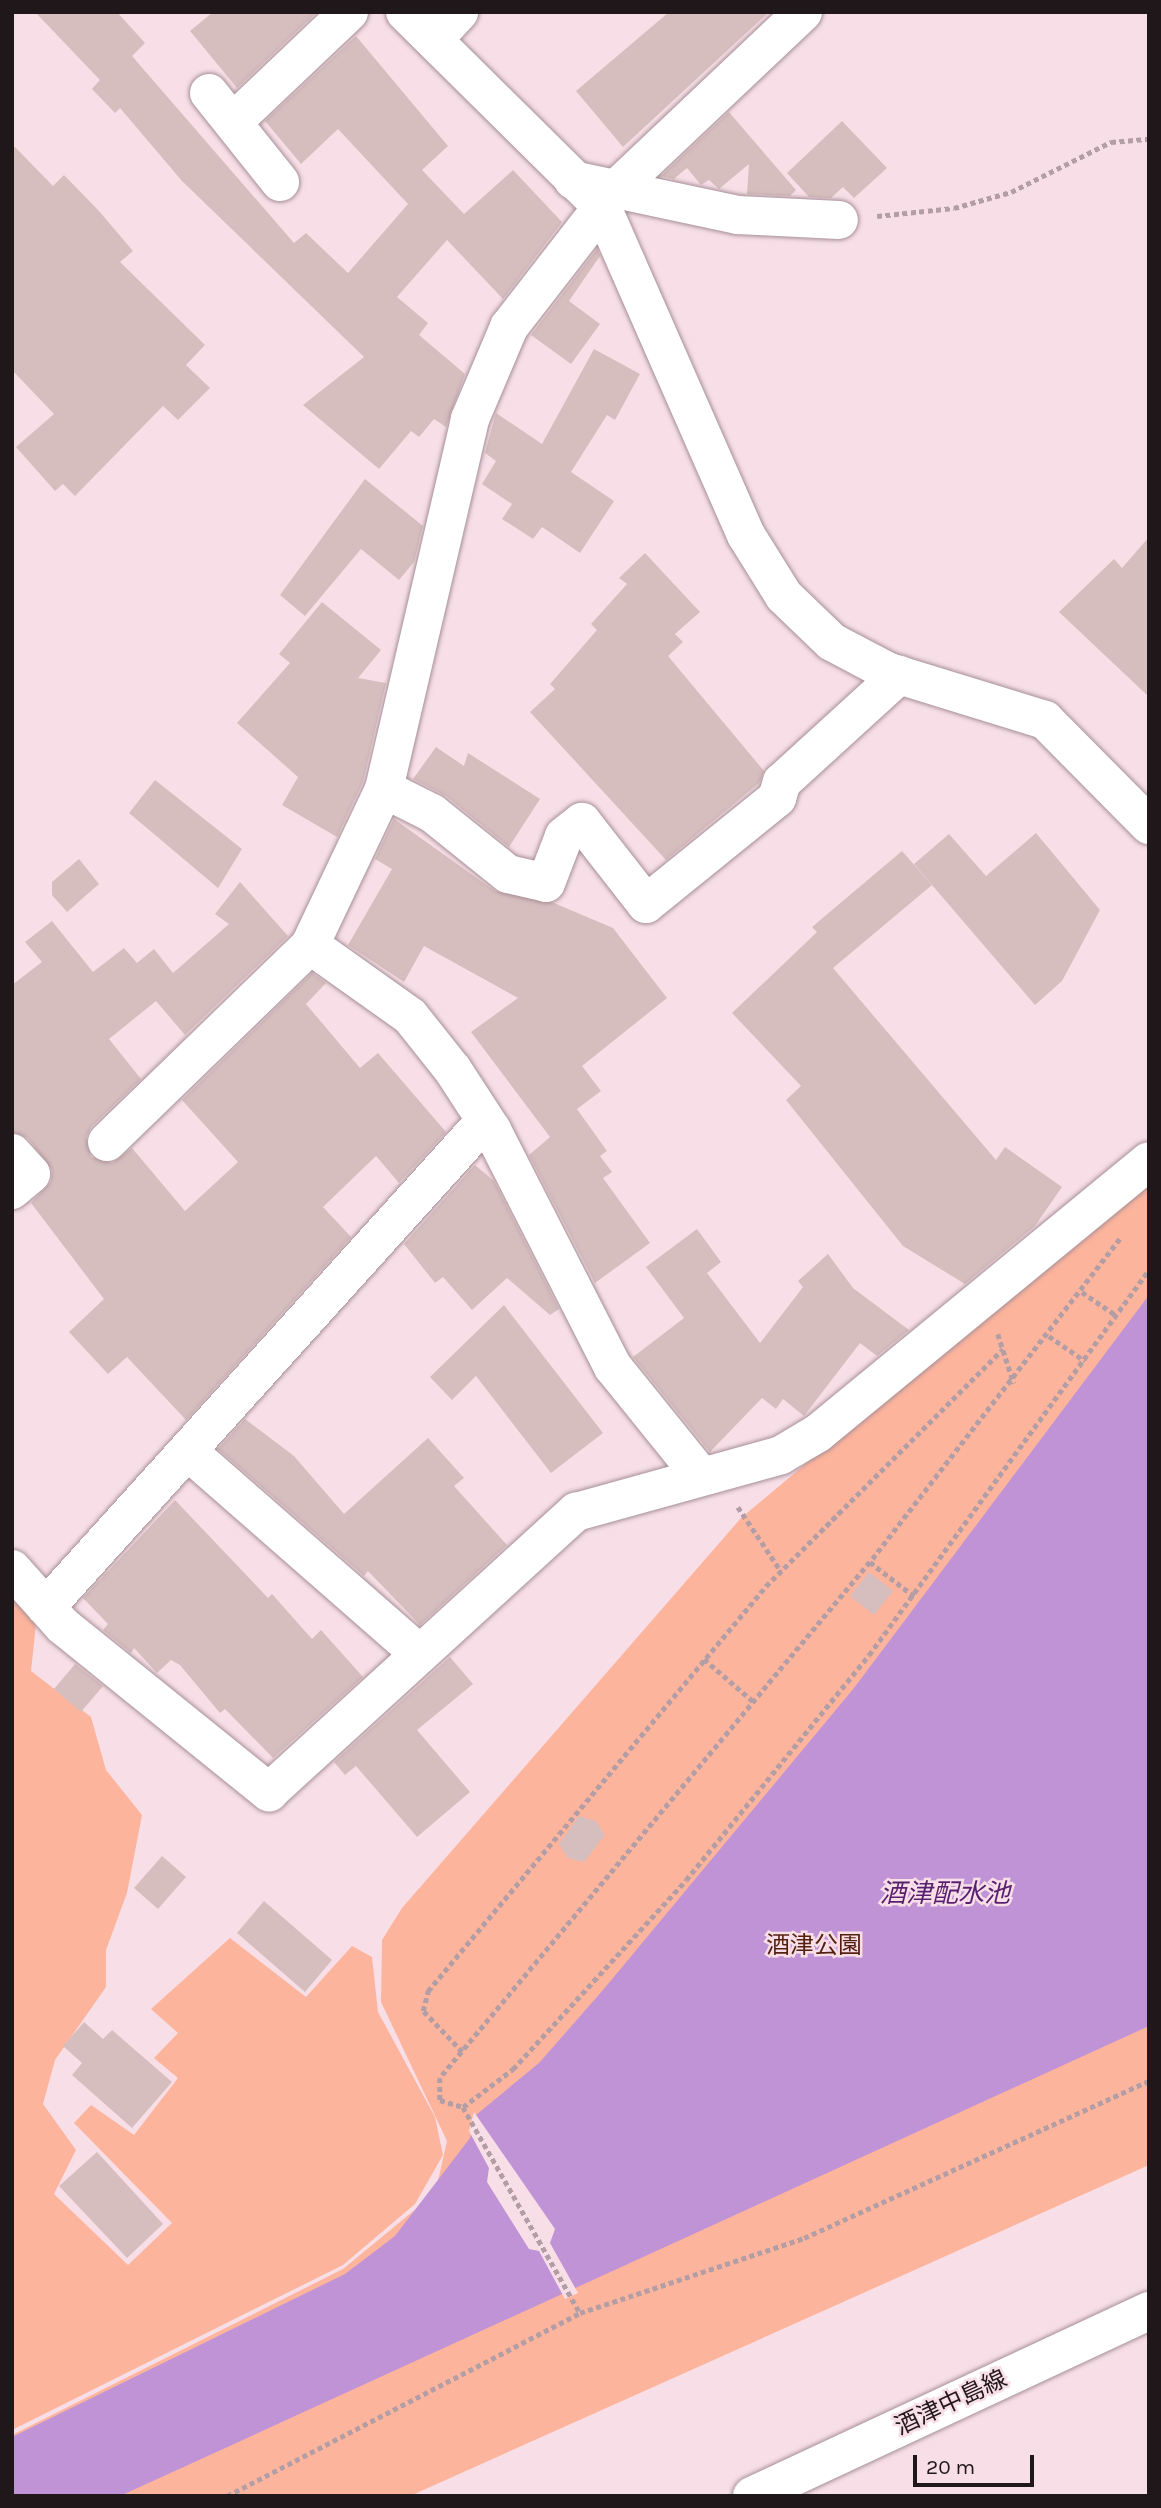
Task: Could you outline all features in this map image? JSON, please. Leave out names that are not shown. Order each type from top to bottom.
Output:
[{"type":"street","points":[[233,122],[349,12]]},
{"type":"street","points":[[405,12],[447,25],[573,180],[609,198],[738,215],[839,220]]},
{"type":"street","points":[[107,1142],[310,945],[384,789],[470,419],[509,327],[609,198],[803,12]]},
{"type":"street","points":[[209,93],[280,182]]},
{"type":"street","points":[[609,198],[746,535],[784,596],[832,642],[900,675],[1045,720],[1149,825]]},
{"type":"street","points":[[384,789],[432,813],[508,874],[545,883],[564,836],[583,822],[646,904],[777,798],[782,782],[900,675]]},
{"type":"street","points":[[310,945],[410,1016],[485,1121],[613,1367],[707,1474]]},
{"type":"street","points":[[46,1607],[190,1453],[485,1121]]},
{"type":"street","points":[[12,1153],[31,1174],[12,1190]]},
{"type":"street","points":[[12,1569],[46,1607],[269,1792],[576,1512],[781,1455],[818,1433],[1149,1161]]},
{"type":"street","points":[[190,1453],[420,1654]]},
{"type":"street","name":"酒津中島線","points":[[752,2496],[1149,2311]]},
{"type":"path","points":[[839,220],[954,208],[1011,192],[1111,142],[1149,139]]},
{"type":"path","points":[[1123,1236],[1014,1384],[870,1562],[462,2052],[436,2090],[450,2107],[463,2106],[513,2069],[686,1880],[914,1596],[1149,1270]]},
{"type":"path","points":[[1082,1292],[1116,1316]]},
{"type":"path","points":[[987,1296],[1014,1384]]},
{"type":"path","points":[[1049,1336],[1085,1361]]},
{"type":"path","points":[[462,2052],[423,2011],[428,1991],[704,1659],[782,1571],[1003,1349]]},
{"type":"path","points":[[707,1474],[782,1571]]},
{"type":"path","points":[[870,1562],[914,1596]]},
{"type":"path","points":[[704,1659],[755,1703]]},
{"type":"path","points":[[227,2496],[580,2313],[804,2238],[1149,2081]]},
{"type":"path","points":[[463,2106],[580,2313]]},
{"type":"green space","name":"酒津公園","points":[[1149,1176],[1149,2165],[410,2496],[12,2496],[12,2435],[343,2269],[417,2208],[438,2181],[447,2141],[381,2002],[382,1940],[402,1908],[741,1518]]},
{"type":"green space","points":[[12,1594],[36,1624],[31,1671],[91,1717],[106,1770],[142,1815],[127,1893],[106,1950],[106,1987],[55,2060],[43,2104],[76,2150],[54,2194],[128,2265],[172,2223],[74,2123],[91,2105],[134,2135],[178,2078],[154,2058],[178,2033],[151,2009],[230,1938],[306,1997],[352,1946],[372,1957],[378,2012],[435,2117],[443,2155],[415,2204],[343,2265],[12,2430]]},
{"type":"water","name":"酒津配水池","points":[[1149,1295],[1149,2026],[120,2496],[12,2496],[12,2437],[345,2274],[395,2236],[470,2138],[476,2115],[539,2063],[854,1688]]},
{"type":"pier","points":[[474,2112],[555,2229],[550,2243],[578,2293],[565,2299],[539,2251],[529,2249],[487,2182],[489,2168],[469,2131]]},
{"type":"building","points":[[35,12],[117,12],[145,43],[132,56],[294,243],[306,233],[348,273],[408,204],[338,129],[301,164],[265,121],[356,36],[448,146],[422,170],[464,214],[513,170],[562,222],[503,299],[447,240],[397,297],[428,323],[419,335],[465,374],[446,427],[434,419],[419,437],[411,431],[379,469],[303,405],[364,357],[182,181],[120,108],[115,113],[92,89],[100,80]]},
{"type":"building","points":[[213,12],[317,12],[237,88],[190,31]]},
{"type":"building","points":[[669,12],[769,12],[623,147],[576,91]]},
{"type":"building","points":[[729,112],[796,190],[790,196],[747,194],[749,164],[719,189],[709,180],[701,185],[687,168],[674,179],[661,176]]},
{"type":"building","points":[[842,121],[887,168],[854,198],[843,187],[831,198],[809,197],[787,173]]},
{"type":"building","points":[[12,144],[53,186],[64,175],[99,211],[133,251],[120,262],[205,345],[186,365],[210,388],[178,420],[163,406],[75,496],[63,484],[55,491],[16,447],[54,414],[12,370]]},
{"type":"building","points":[[597,249],[600,256],[569,301],[600,324],[571,364],[531,335]]},
{"type":"building","points":[[594,349],[640,374],[615,420],[607,415],[571,472],[614,501],[580,553],[542,527],[533,539],[502,519],[512,504],[482,484],[496,461],[485,453],[496,413],[542,444]]},
{"type":"building","points":[[365,479],[423,526],[414,562],[399,580],[361,549],[305,616],[280,595]]},
{"type":"building","points":[[1149,537],[1149,697],[1059,612],[1114,559],[1122,568]]},
{"type":"building","points":[[645,553],[700,612],[675,634],[683,642],[668,656],[764,771],[759,783],[666,860],[530,712],[555,689],[550,684],[597,630],[591,624],[627,584],[619,578]]},
{"type":"building","points":[[322,602],[381,650],[358,678],[386,683],[363,782],[337,837],[282,805],[298,777],[237,723],[290,663],[279,654]]},
{"type":"building","points":[[436,747],[464,766],[468,753],[540,799],[509,847],[446,796],[413,779]]},
{"type":"building","points":[[155,780],[242,849],[218,888],[129,813]]},
{"type":"building","points":[[394,819],[495,891],[554,903],[613,928],[667,998],[582,1066],[601,1091],[577,1109],[607,1151],[600,1156],[612,1172],[603,1178],[650,1243],[595,1283],[529,1155],[550,1137],[471,1032],[518,998],[424,946],[404,982],[348,945],[392,869],[375,859]]},
{"type":"building","points":[[1036,833],[1100,910],[1062,981],[1035,1005],[914,864],[949,834],[986,876]]},
{"type":"building","points":[[902,851],[932,885],[833,968],[996,1160],[1005,1147],[1062,1187],[1035,1226],[965,1284],[903,1246],[786,1100],[801,1086],[732,1013],[817,932],[812,927]]},
{"type":"building","points":[[79,859],[99,884],[67,912],[52,895],[52,882]]},
{"type":"building","points":[[240,882],[288,936],[185,1035],[156,1001],[109,1039],[141,1079],[91,1127],[86,1137],[91,1157],[112,1163],[132,1148],[185,1211],[238,1162],[182,1100],[312,973],[326,983],[306,1004],[360,1068],[378,1053],[446,1132],[399,1183],[376,1156],[323,1207],[351,1237],[186,1420],[127,1357],[108,1374],[69,1332],[104,1299],[31,1203],[51,1182],[52,1170],[28,1138],[12,1132],[12,985],[42,962],[25,942],[52,921],[93,972],[124,948],[137,963],[154,949],[173,973],[229,924],[215,914]]},
{"type":"building","points":[[475,1165],[494,1181],[559,1309],[550,1315],[507,1278],[472,1310],[443,1277],[435,1283],[404,1244]]},
{"type":"building","points":[[697,1229],[721,1262],[707,1273],[760,1343],[803,1287],[798,1281],[828,1254],[853,1288],[909,1330],[877,1356],[860,1343],[804,1416],[783,1399],[776,1409],[762,1398],[710,1452],[633,1357],[684,1318],[646,1267]]},
{"type":"building","points":[[504,1305],[603,1433],[551,1473],[476,1376],[452,1400],[430,1377]]},
{"type":"building","points":[[245,1419],[294,1456],[344,1514],[428,1438],[464,1478],[454,1486],[507,1545],[420,1625],[368,1571],[364,1576],[218,1449]]},
{"type":"building","points":[[175,1500],[268,1598],[272,1594],[312,1639],[321,1630],[363,1677],[273,1758],[225,1709],[220,1713],[180,1665],[171,1660],[157,1673],[134,1648],[131,1653],[103,1630],[108,1624],[83,1598]]},
{"type":"building","points":[[869,1572],[893,1591],[874,1615],[850,1596]]},
{"type":"building","points":[[450,1657],[473,1684],[417,1730],[470,1792],[417,1837],[356,1766],[345,1775],[334,1762]]},
{"type":"building","points":[[75,1664],[103,1686],[81,1712],[54,1689]]},
{"type":"building","points":[[579,1816],[596,1821],[605,1835],[584,1862],[568,1858],[559,1844]]},
{"type":"building","points":[[162,1856],[186,1877],[158,1909],[134,1888]]},
{"type":"building","points":[[264,1901],[332,1960],[305,1992],[237,1933]]},
{"type":"building","points":[[84,2022],[103,2039],[112,2030],[172,2082],[132,2128],[72,2075],[82,2063],[63,2046]]},
{"type":"building","points":[[97,2152],[163,2224],[127,2258],[59,2186]]}]
